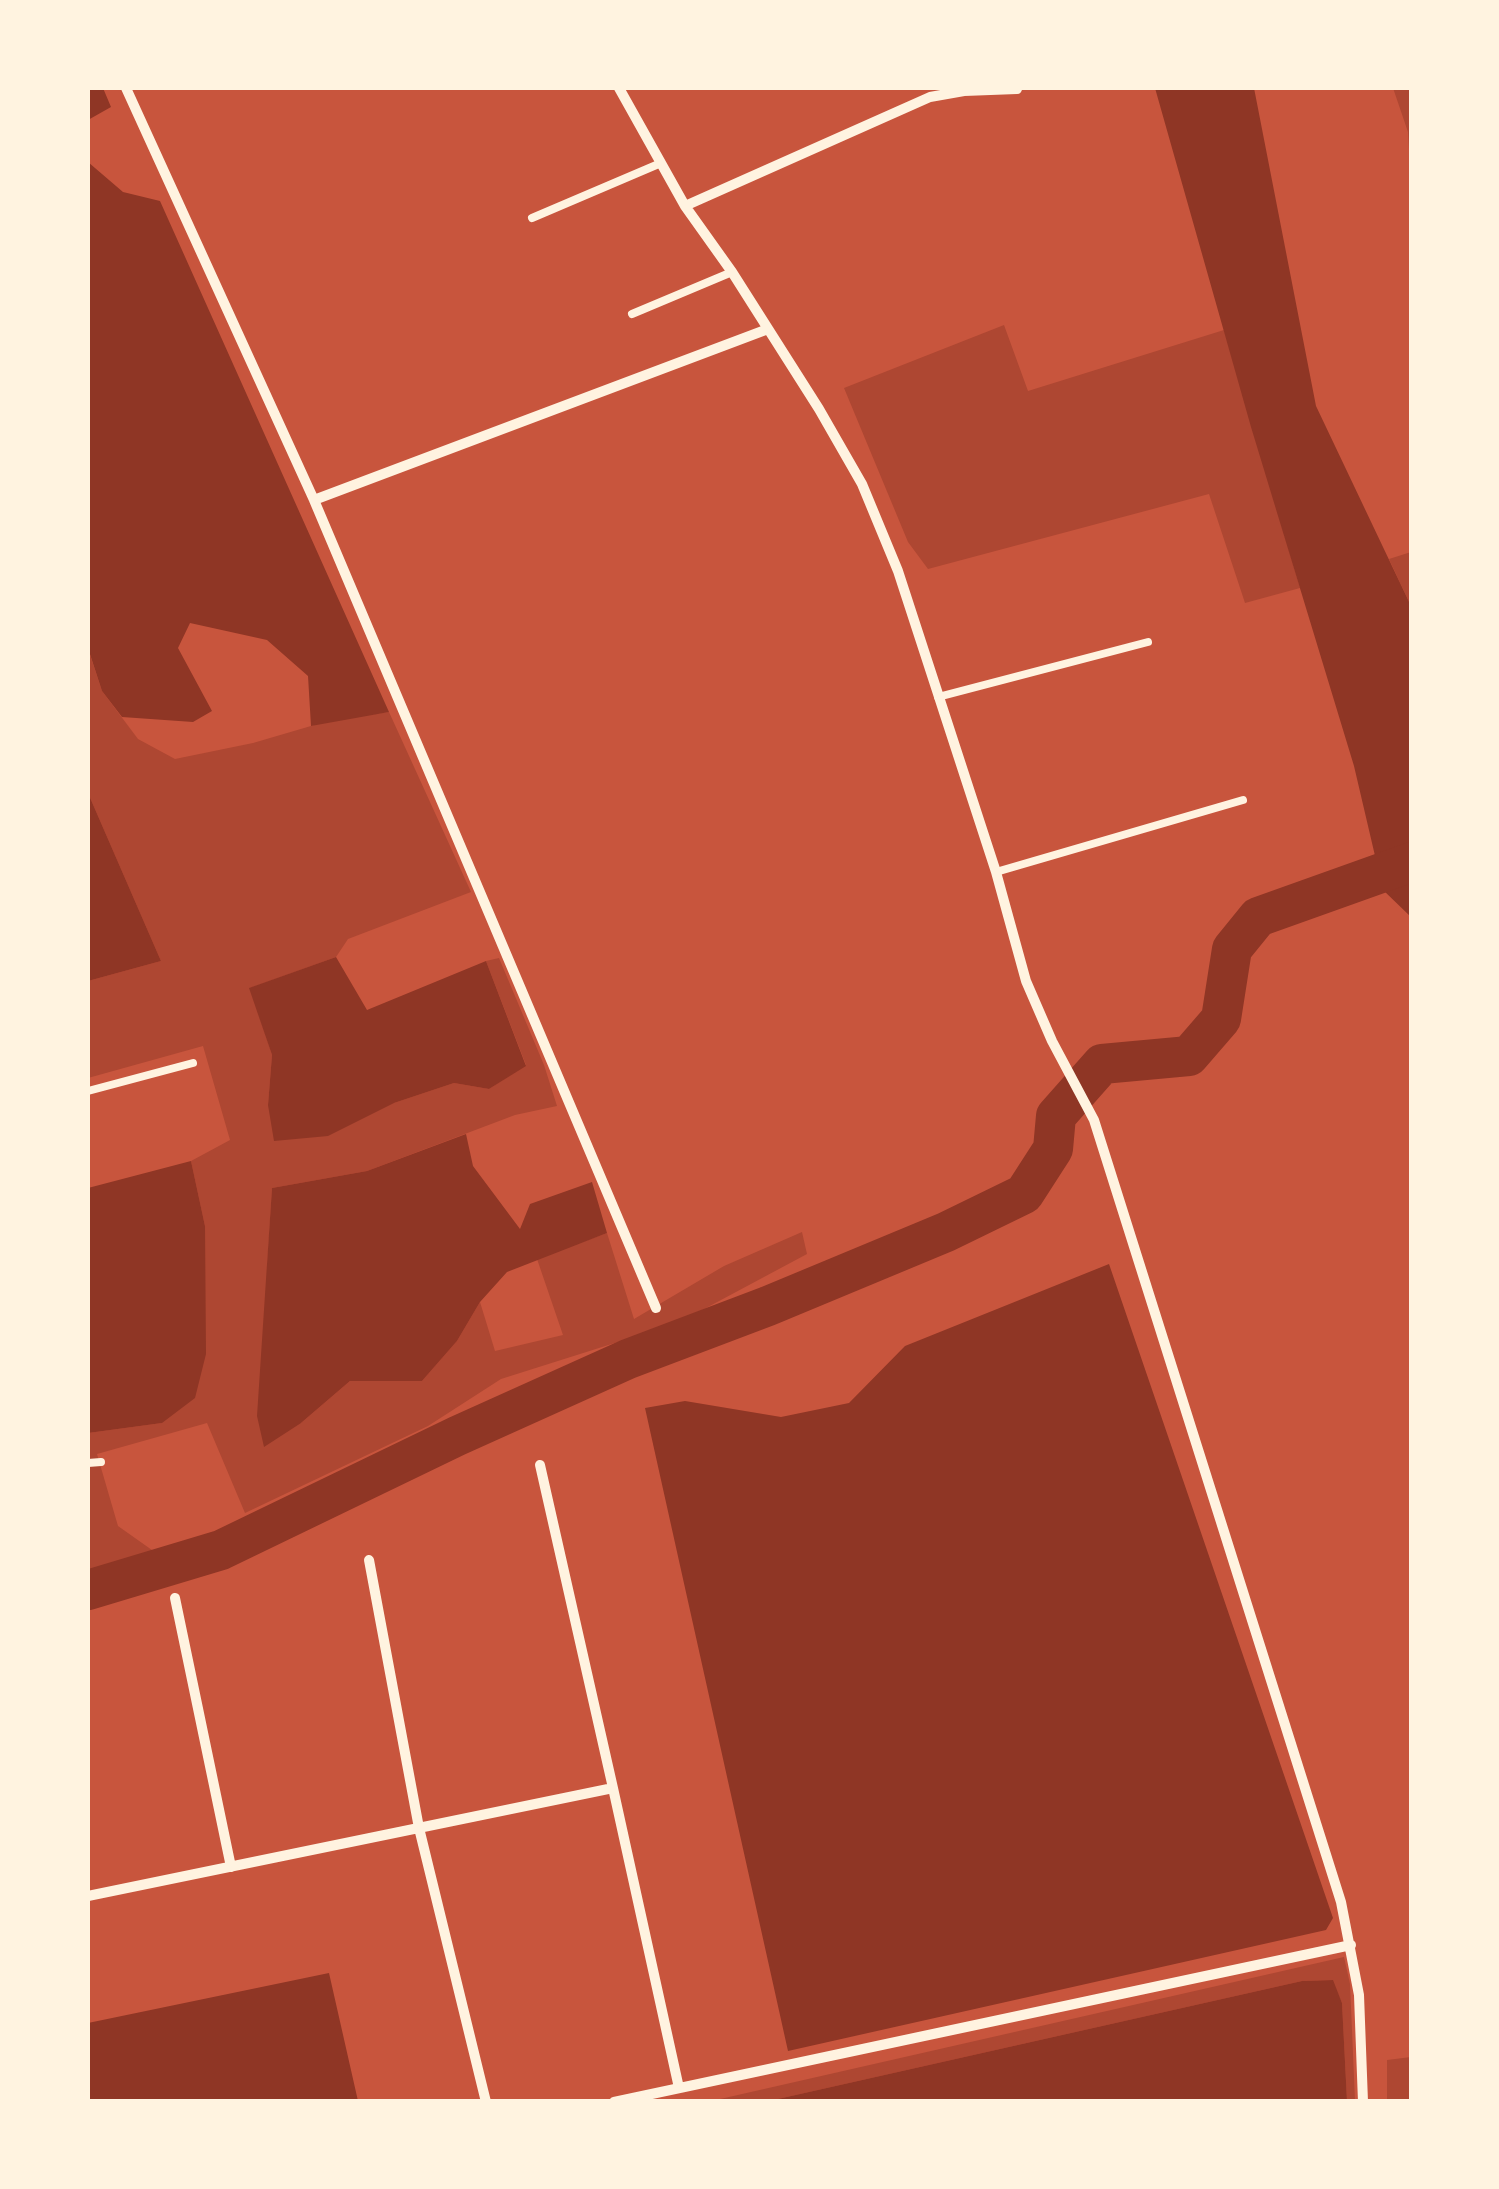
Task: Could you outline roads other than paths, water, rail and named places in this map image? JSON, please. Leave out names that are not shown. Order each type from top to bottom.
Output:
[{"type":"street","points":[[126,88],[314,500],[656,1308]]},
{"type":"street","points":[[619,88],[685,206],[819,408],[862,484],[898,571],[996,872],[1026,980],[1052,1042],[1094,1120],[1341,1902],[1359,1996],[1363,2102]]},
{"type":"street","points":[[685,206],[930,97],[1017,89]]},
{"type":"street","points":[[314,500],[768,329]]},
{"type":"street","points":[[540,1465],[679,2088]]},
{"type":"street","points":[[369,1560],[419,1828],[486,2102]]},
{"type":"street","points":[[175,1598],[231,1867]]},
{"type":"street","points":[[88,1896],[613,1788]]},
{"type":"street","points":[[614,2102],[1351,1945]]},
{"type":"lane","points":[[532,218],[661,163]]},
{"type":"lane","points":[[632,314],[732,272]]},
{"type":"lane","points":[[938,696],[1148,642]]},
{"type":"lane","points":[[996,872],[1243,800]]},
{"type":"lane","points":[[88,1090],[193,1063]]},
{"type":"lane","points":[[88,1463],[101,1462]]},
{"type":"waterway","points":[[88,1590],[221,1550],[628,1359],[946,1232],[1024,1194],[1053,1149],[1056,1116],[1102,1064],[1189,1056],[1221,1019],[1232,949],[1258,917],[1412,862]]}]
